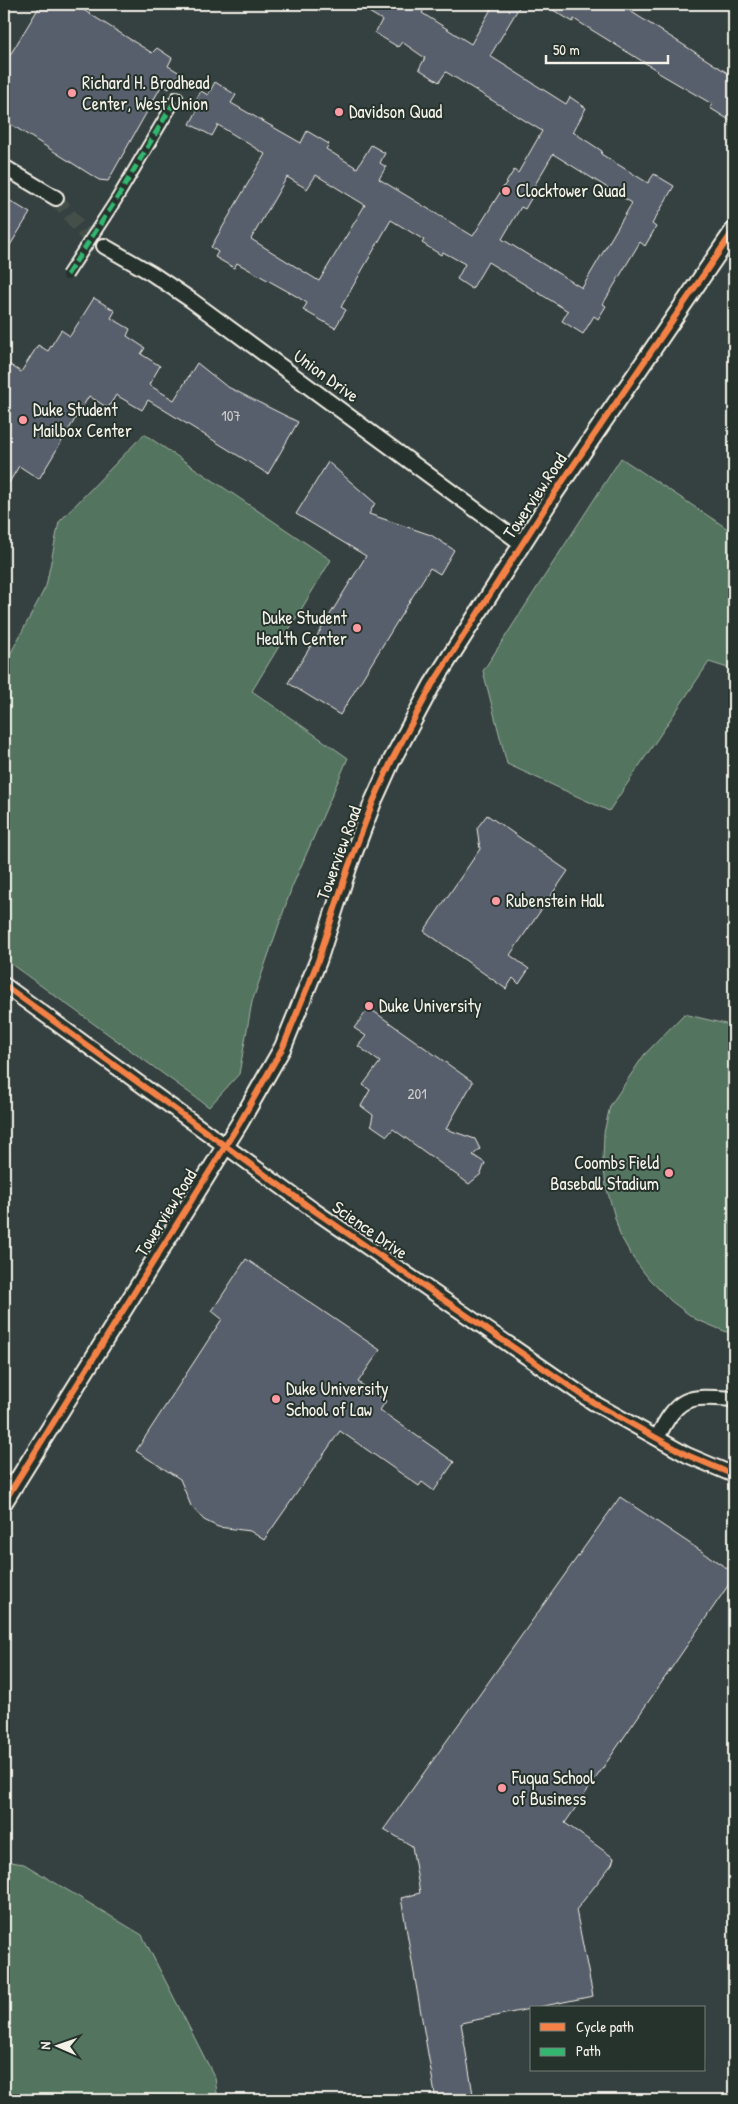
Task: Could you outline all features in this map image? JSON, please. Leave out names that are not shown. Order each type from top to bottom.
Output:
[{"type":"street","points":[[67,275],[116,200],[177,98]]},
{"type":"street","points":[[4,167],[56,198]]},
{"type":"street","name":"Towerview Road","points":[[4,1502],[269,1072],[298,1012],[318,961],[348,868],[374,802],[392,760],[432,685],[522,543],[734,230]]},
{"type":"street","name":"Union Drive","points":[[104,246],[151,273],[190,300],[522,543]]},
{"type":"street","name":"Science Drive","points":[[4,986],[312,1209],[594,1403],[687,1454],[734,1475]]},
{"type":"street","points":[[657,1438],[665,1422],[679,1404],[690,1398],[734,1399]]},
{"type":"shaded area","name":"Duke University","points":[[4,4],[734,4],[734,2100],[4,2100]]},
{"type":"green space","points":[[144,434],[331,560],[252,691],[348,758],[292,887],[252,1002],[239,1074],[209,1107],[4,959],[4,666],[46,586],[59,522]]},
{"type":"green space","points":[[621,458],[734,533],[734,670],[709,662],[609,811],[507,764],[483,671]]},
{"type":"green space","name":"Coombs Field Baseball Stadium","points":[[684,1014],[734,1026],[734,1335],[695,1319],[671,1301],[649,1279],[633,1258],[620,1235],[606,1186],[603,1160],[604,1133],[610,1106],[644,1055]]},
{"type":"green space","points":[[4,1861],[24,1864],[142,1935],[215,2078],[218,2100],[4,2100]]},
{"type":"building","name":"Richard H. Brodhead Center, West Union","points":[[41,4],[74,4],[152,53],[157,48],[172,58],[168,66],[180,73],[169,89],[162,85],[108,181],[99,180],[4,120],[4,65]]},
{"type":"building","points":[[356,4],[418,4],[425,8],[422,13],[471,44],[494,4],[521,4],[490,56],[566,104],[570,97],[586,108],[573,132],[602,151],[601,154],[648,183],[654,174],[674,186],[652,224],[656,227],[645,246],[640,242],[603,304],[606,306],[598,319],[594,316],[583,334],[562,321],[568,311],[488,262],[472,289],[457,279],[465,264],[443,252],[441,255],[422,243],[424,240],[391,220],[341,307],[346,310],[335,328],[303,310],[307,303],[296,296],[237,263],[234,268],[215,257],[218,252],[211,247],[265,154],[218,125],[212,136],[190,124],[199,107],[194,103],[201,91],[208,95],[215,82],[236,95],[231,103],[301,143],[307,131],[329,144],[326,149],[357,168],[371,145],[385,153],[380,163],[386,167],[379,179],[473,236],[514,170],[518,173],[542,131],[446,72],[439,82],[419,69],[425,58],[402,42],[398,47],[375,33],[382,20]],"holes":[[[553,154],[632,203],[582,288],[502,239],[521,207],[525,209],[536,190],[533,188]],[[316,175],[365,205],[319,281],[251,239],[287,177],[307,189]]]},
{"type":"building","points":[[543,4],[619,4],[734,77],[734,123],[710,108],[712,104],[657,72],[574,19],[573,22]]},
{"type":"building","points":[[4,197],[30,213],[4,255]]},
{"type":"building","points":[[94,298],[115,311],[111,318],[130,329],[127,336],[145,348],[141,354],[160,366],[149,385],[174,400],[197,363],[226,386],[298,422],[268,474],[148,400],[142,410],[116,395],[108,408],[89,396],[39,479],[19,466],[4,491],[4,361],[21,372],[38,345],[48,351],[61,330],[70,336]]},
{"type":"building","name":"Duke Student Health Center","points":[[328,462],[375,503],[369,514],[431,535],[454,550],[440,574],[430,568],[340,715],[288,683],[366,556],[296,514]]},
{"type":"building","name":"Rubenstein Hall","points":[[487,815],[568,871],[510,955],[529,969],[519,984],[513,978],[506,989],[424,931],[480,849],[477,828]]},
{"type":"building","points":[[369,1008],[473,1082],[446,1129],[475,1139],[480,1149],[473,1155],[485,1163],[481,1174],[469,1184],[393,1129],[387,1136],[371,1125],[373,1115],[361,1106],[370,1090],[363,1085],[380,1062],[358,1046],[366,1036],[354,1028]]},
{"type":"building","name":"Duke University School of Law","points":[[246,1259],[380,1350],[358,1382],[386,1401],[380,1410],[454,1462],[434,1491],[422,1482],[419,1486],[340,1431],[264,1540],[250,1531],[218,1527],[204,1520],[191,1506],[180,1479],[136,1451],[222,1319],[212,1311]]},
{"type":"building","name":"Fuqua School of Business","points":[[620,1497],[734,1573],[734,1577],[565,1823],[614,1858],[612,1864],[576,1910],[593,1996],[544,2006],[530,2006],[530,2009],[461,2023],[474,2100],[436,2100],[401,1898],[420,1893],[412,1846],[384,1829]]},
{"type":"tunnel","points":[[56,198],[84,233],[104,246]]},
{"type":"marked path","points":[[67,275],[116,200],[177,97]]},
{"type":"cycle path","points":[[4,1502],[239,1124],[283,1047],[318,961],[348,868],[373,802],[392,760],[432,685],[556,491],[734,230]]},
{"type":"cycle path","points":[[4,985],[312,1209],[594,1403],[687,1455],[734,1475]]},
{"type":"place","name":"Richard H. Brodhead Center, West Union","points":[[72,93]]},
{"type":"place","name":"Davidson Quad","points":[[339,112]]},
{"type":"place","name":"Clocktower Quad","points":[[506,191]]},
{"type":"place","name":"Duke Student Mailbox Center","points":[[23,420]]},
{"type":"place","name":"Duke Student Health Center","points":[[357,628]]},
{"type":"place","name":"Rubenstein Hall","points":[[496,901]]},
{"type":"place","name":"Duke University","points":[[369,1006]]},
{"type":"place","name":"Coombs Field Baseball Stadium","points":[[669,1173]]},
{"type":"place","name":"Duke University School of Law","points":[[276,1399]]},
{"type":"place","name":"Fuqua School of Business","points":[[502,1788]]}]
